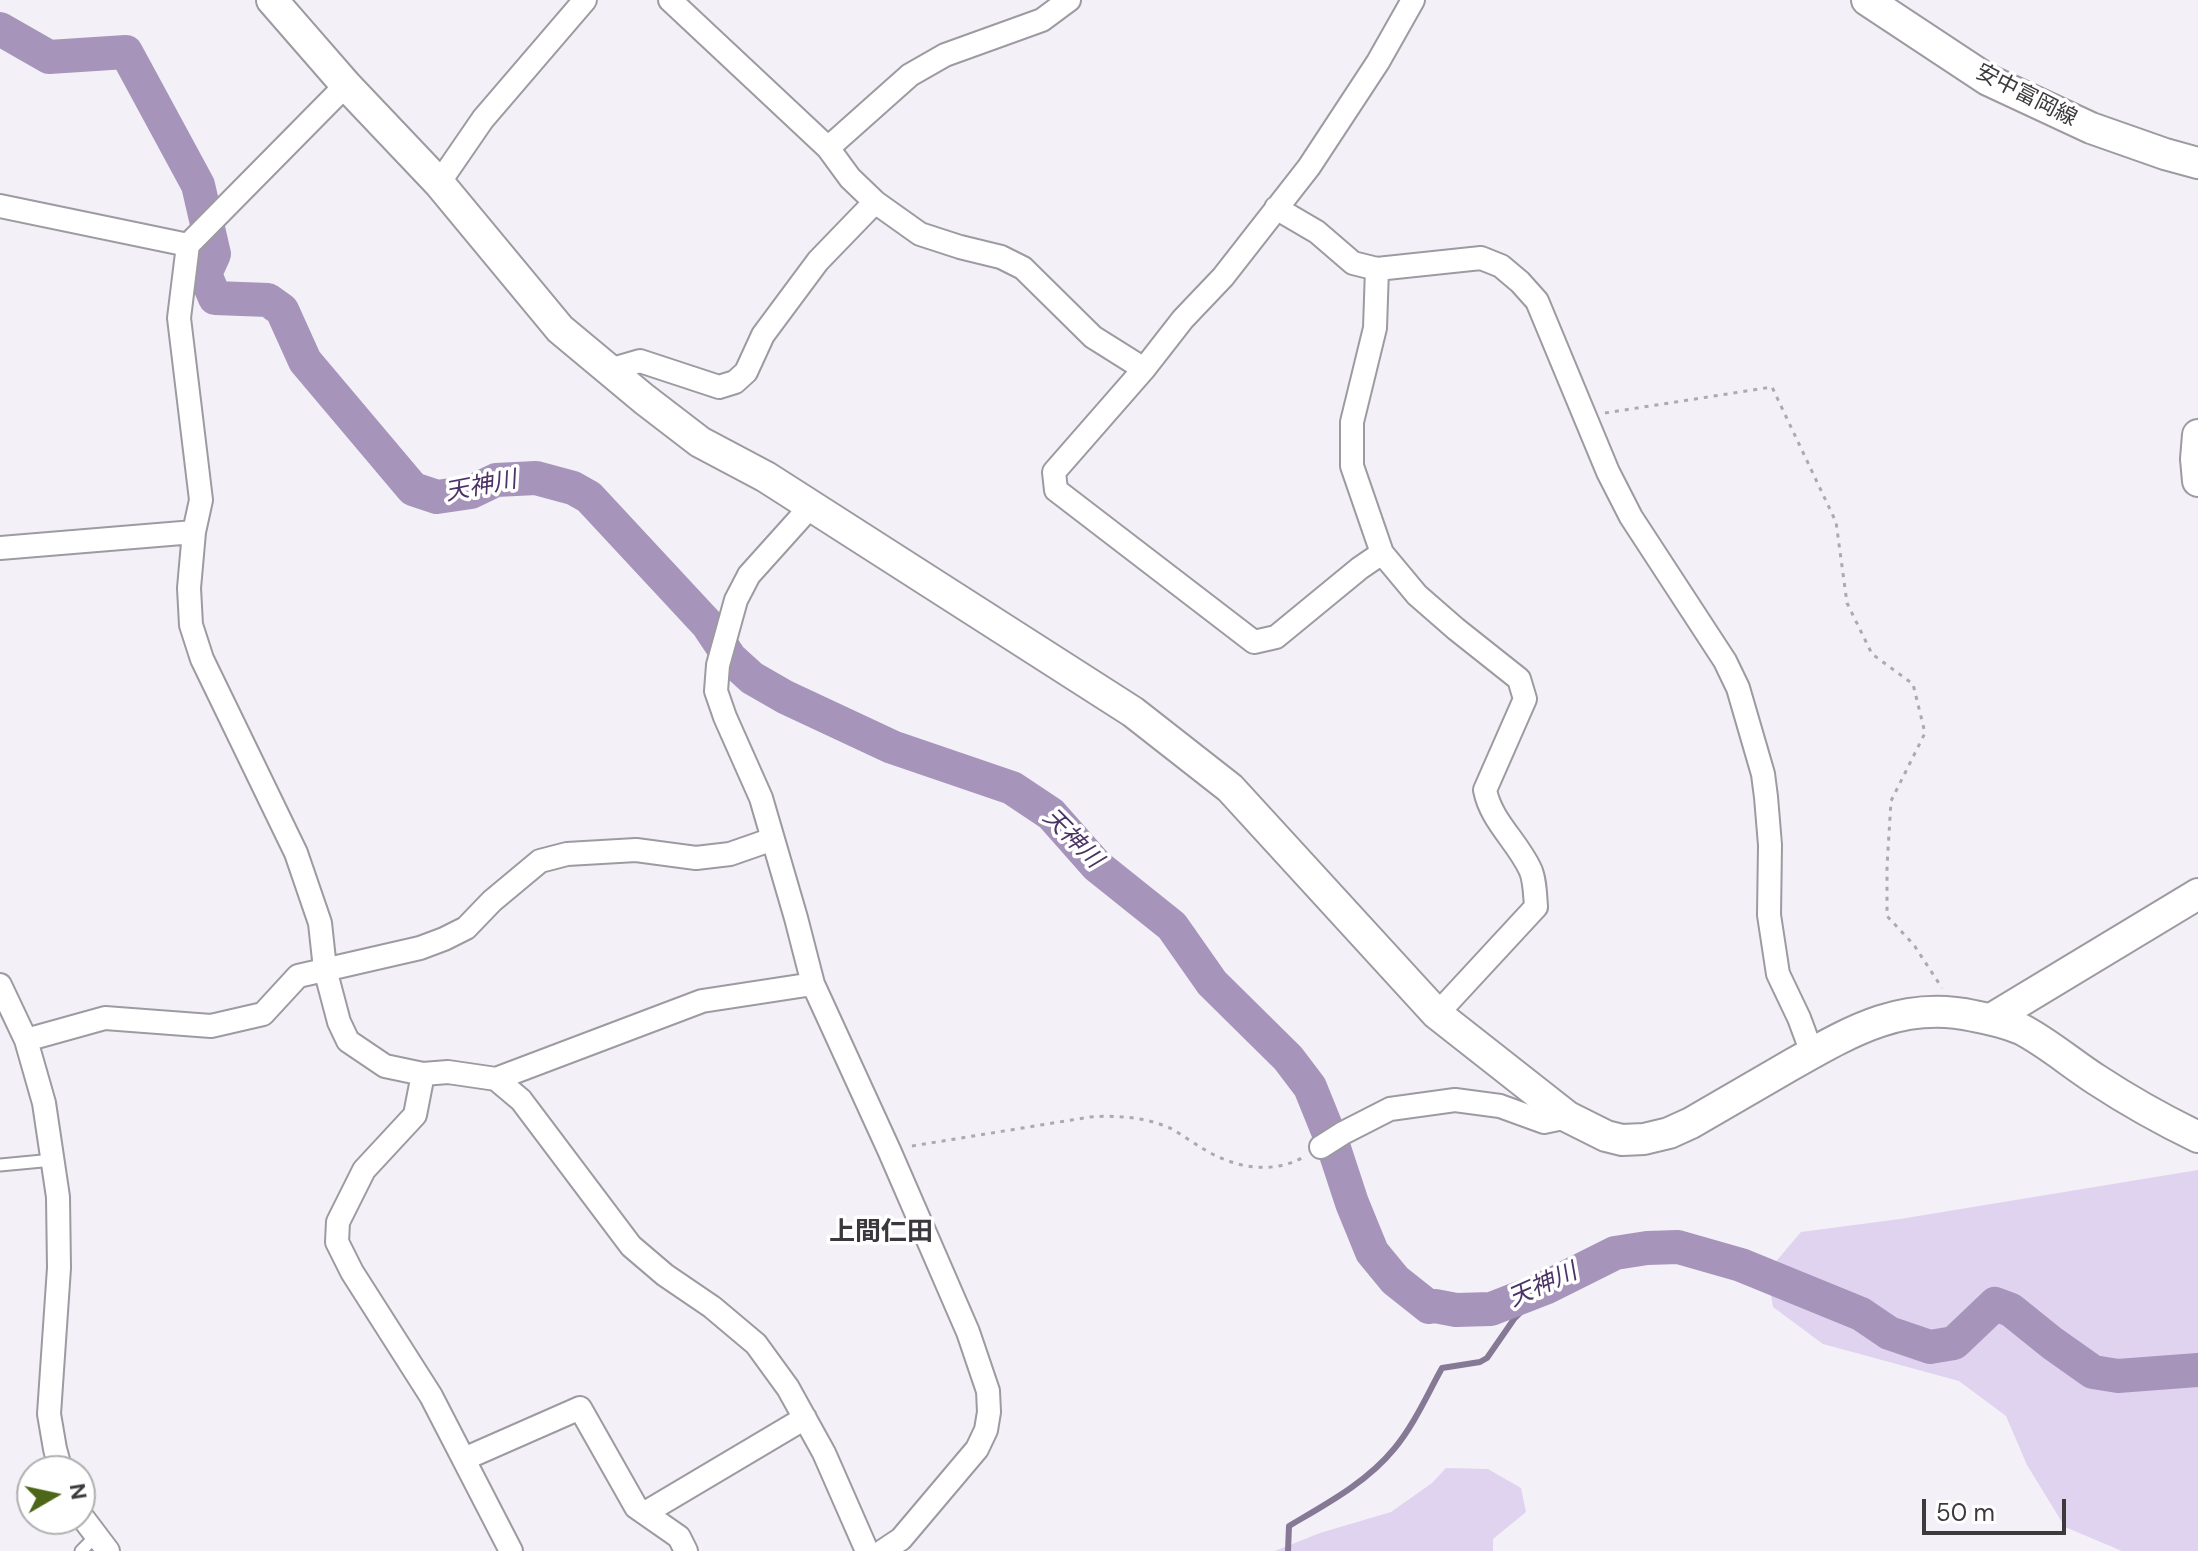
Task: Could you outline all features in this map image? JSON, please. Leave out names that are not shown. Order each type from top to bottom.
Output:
[{"type":"street","points":[[272,0],[346,85],[439,183],[560,329],[700,442],[766,477],[1133,712],[1230,788],[1437,1014],[1568,1117],[1606,1136],[1622,1140],[1669,1133],[1873,1022],[1931,1010],[1958,1012],[2021,1029],[2098,1081],[2198,1137]]},
{"type":"street","points":[[439,183],[483,119],[585,0]]},
{"type":"street","points":[[670,0],[828,148],[850,178],[875,202],[920,234],[1001,257],[1023,268],[1093,337],[1144,369]]},
{"type":"street","points":[[828,148],[910,75],[945,55],[1042,20],[1069,0]]},
{"type":"street","points":[[1382,553],[1276,637],[1254,642],[1056,490],[1054,472],[1144,369],[1183,319],[1223,277],[1318,154],[1378,62],[1413,0]]},
{"type":"street","name":"安中富岡線","points":[[1867,0],[1988,80],[2091,128],[2198,163]]},
{"type":"street","points":[[346,85],[188,245],[179,318],[201,500],[194,532],[189,588],[191,625],[202,659],[296,853],[320,923],[325,969],[339,1022],[348,1041],[385,1066],[423,1074],[448,1072],[496,1079],[702,1001],[813,984]]},
{"type":"street","points":[[609,370],[640,361],[719,387],[735,382],[746,372],[763,335],[818,261],[875,202]]},
{"type":"street","points":[[0,206],[188,245]]},
{"type":"street","points":[[1276,208],[1317,232],[1353,263],[1377,269],[1481,258],[1501,266],[1537,301],[1608,472],[1631,517],[1725,661],[1738,688],[1754,739],[1766,797],[1770,845],[1769,915],[1778,974],[1812,1053]]},
{"type":"street","points":[[1377,269],[1375,328],[1352,422],[1352,466],[1382,553],[1417,595],[1519,679],[1525,699],[1485,790],[1495,816],[1531,871],[1536,907],[1437,1014]]},
{"type":"street","points":[[2198,435],[2198,481]]},
{"type":"street","points":[[811,506],[749,575],[736,600],[718,665],[716,691],[761,798],[813,984],[968,1332],[988,1391],[986,1430],[977,1449],[901,1539],[883,1551]]},
{"type":"street","points":[[0,548],[194,532]]},
{"type":"street","points":[[26,1040],[105,1018],[211,1026],[263,1014],[298,976],[420,948],[466,928],[492,901],[540,861],[567,854],[636,850],[696,858],[730,854],[773,839]]},
{"type":"street","points":[[1991,1019],[2198,894]]},
{"type":"street","points":[[0,985],[26,1040],[44,1103],[58,1197],[59,1268],[49,1414],[57,1455]]},
{"type":"street","points":[[423,1074],[415,1115],[364,1170],[338,1222],[337,1242],[352,1272],[431,1396],[511,1551]]},
{"type":"street","points":[[496,1079],[521,1100],[631,1246],[756,1344],[788,1388],[824,1453],[867,1551]]},
{"type":"street","points":[[1321,1147],[1390,1109],[1455,1100],[1500,1106],[1544,1122],[1568,1117]]},
{"type":"street","points":[[464,1459],[580,1408],[636,1507],[679,1537],[686,1551]]},
{"type":"street","points":[[645,1513],[805,1418]]},
{"type":"lane","points":[[0,1165],[53,1160]]},
{"type":"path","points":[[1585,416],[1772,387],[1836,522],[1847,603],[1872,654],[1913,684],[1925,733],[1891,801],[1887,916],[1914,945],[1958,1012]]},
{"type":"path","points":[[889,1150],[1117,1115],[1171,1129],[1207,1151],[1239,1165],[1264,1169],[1289,1165],[1321,1147]]},
{"type":"shaded area","points":[[2198,1170],[2198,1551],[2122,1551],[2065,1527],[2027,1465],[2006,1416],[1959,1381],[1823,1344],[1773,1307],[1767,1272],[1801,1232],[1900,1219]]},
{"type":"shaded area","points":[[1446,1468],[1488,1469],[1521,1488],[1526,1512],[1493,1539],[1493,1551],[1275,1551],[1320,1533],[1391,1512],[1432,1483]]},
{"type":"waterway","name":"天神川","points":[[0,29],[49,57],[126,52],[198,185],[214,254],[205,274],[215,298],[268,300],[282,310],[305,361],[413,489],[437,497],[471,492],[496,480],[536,478],[573,488],[589,497],[708,625],[730,658],[752,678],[785,697],[892,747],[1012,788],[1051,814],[1097,866],[1172,926],[1212,983],[1288,1058],[1310,1087],[1372,1252],[1395,1280],[1429,1307],[1491,1309],[1545,1288],[1615,1253],[1678,1247],[1741,1265],[1861,1314],[1889,1333],[1930,1347],[1954,1343],[1995,1304],[2011,1310],[2093,1372],[2118,1376],[2198,1370]]},
{"type":"waterway","points":[[1288,1551],[1289,1526],[1358,1483],[1394,1449],[1414,1420],[1442,1368],[1487,1358],[1514,1319],[1545,1288]]},
{"type":"district","name":"上間仁田","points":[[881,1233]]}]
